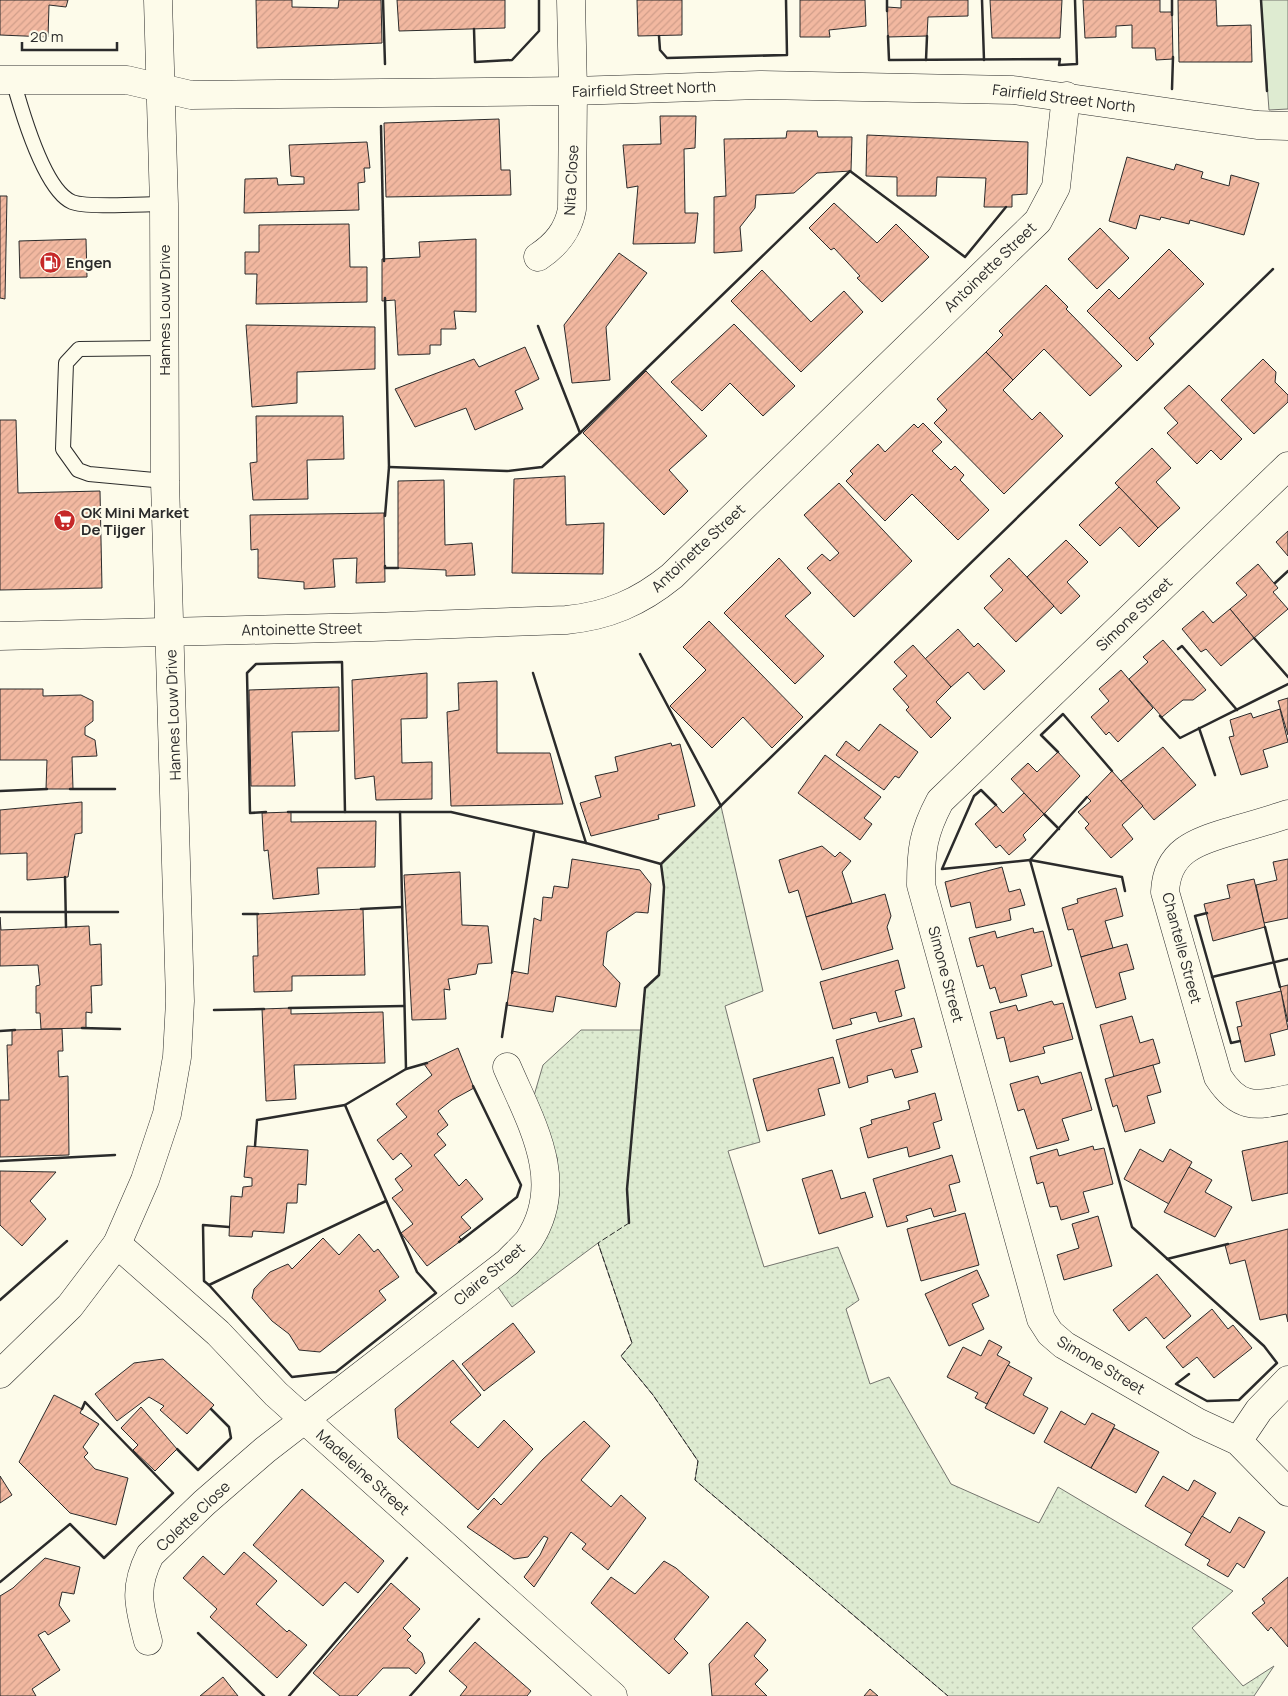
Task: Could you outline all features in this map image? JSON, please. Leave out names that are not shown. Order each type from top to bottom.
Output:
[{"type":"street","name":"Hannes Louw Drive","points":[[0,1374],[64,1312],[117,1244],[157,1147],[175,1076],[179,1038],[165,481],[163,348],[164,204],[158,0]]},
{"type":"street","name":"Nita Close","points":[[538,257],[551,248],[570,220],[573,91],[571,0]]},
{"type":"street","name":"Fairfield Street North","points":[[6,80],[127,80],[191,95],[573,91],[760,86],[1013,90],[1066,96],[1257,125],[1288,126]]},
{"type":"street","name":"Antoinette Street","points":[[0,636],[566,620],[589,618],[633,604],[672,576],[1038,221],[1056,187],[1066,96]]},
{"type":"street","name":"Simone Street","points":[[1288,466],[957,783],[940,801],[927,826],[921,854],[921,885],[1041,1319],[1050,1333],[1064,1345],[1199,1423],[1238,1441],[1288,1492]]},
{"type":"street","name":"Chantelle Street","points":[[1288,814],[1191,845],[1172,864],[1165,880],[1165,892],[1218,1077],[1230,1094],[1247,1104],[1264,1105],[1288,1100]]},
{"type":"street","name":"Claire Street","points":[[304,1419],[508,1262],[529,1240],[543,1209],[547,1192],[546,1174],[540,1146],[508,1067]]},
{"type":"street","name":"Madeleine Street","points":[[117,1244],[218,1333],[276,1394],[613,1696]]},
{"type":"street","points":[[1238,1441],[1259,1410],[1288,1380]]},
{"type":"street","name":"Colette Close","points":[[148,1641],[138,1592],[145,1566],[150,1556],[204,1503],[304,1419]]},
{"type":"lane","points":[[6,80],[28,134],[58,190],[66,198],[80,204],[164,204]]},
{"type":"lane","points":[[163,348],[79,349],[69,358],[66,363],[63,449],[78,470],[88,474],[165,481]]},
{"type":"green space","points":[[1261,0],[1288,0],[1288,109],[1269,110]]},
{"type":"green space","points":[[721,806],[763,991],[725,1006],[760,1142],[728,1151],[764,1267],[838,1247],[859,1300],[846,1309],[870,1384],[889,1377],[951,1484],[1039,1523],[1058,1487],[1233,1591],[1192,1628],[1243,1686],[1274,1666],[1254,1696],[948,1696],[695,1480],[698,1461],[653,1395],[621,1356],[632,1343],[598,1243],[512,1307],[498,1287],[527,1263],[549,1232],[559,1195],[557,1158],[533,1099],[543,1065],[581,1030],[641,1030],[645,988],[659,975],[664,887],[661,864]]},
{"type":"building","points":[[0,0],[68,0],[66,7],[49,5],[48,37],[0,35]]},
{"type":"building","points":[[256,0],[292,0],[292,7],[338,8],[339,0],[381,0],[382,43],[257,48]]},
{"type":"building","points":[[397,0],[505,0],[505,28],[399,31]]},
{"type":"building","points":[[637,0],[682,0],[682,35],[638,36]]},
{"type":"building","points":[[800,0],[865,0],[866,26],[829,30],[830,37],[800,37]]},
{"type":"building","points":[[901,0],[968,0],[968,16],[928,17],[927,36],[888,37],[887,7],[901,8]]},
{"type":"building","points":[[990,0],[1062,0],[1060,38],[992,38]]},
{"type":"building","points":[[1083,0],[1160,0],[1160,12],[1172,12],[1173,59],[1156,60],[1155,48],[1132,48],[1132,25],[1116,26],[1116,37],[1085,38]]},
{"type":"building","points":[[1178,0],[1216,0],[1217,26],[1251,25],[1252,62],[1179,62]]},
{"type":"building","points":[[660,116],[696,116],[695,148],[684,149],[685,213],[698,213],[695,243],[633,244],[638,186],[627,188],[623,145],[661,144]]},
{"type":"building","points":[[499,119],[501,170],[510,170],[511,195],[386,197],[384,123]]},
{"type":"building","points":[[787,131],[817,131],[818,137],[852,137],[851,171],[817,173],[794,193],[756,195],[755,208],[740,227],[742,251],[714,253],[714,197],[726,196],[724,139],[786,138]]},
{"type":"building","points":[[867,135],[1028,142],[1027,194],[1012,195],[1012,207],[984,207],[986,178],[937,177],[936,196],[897,196],[897,177],[866,176]]},
{"type":"building","points":[[367,142],[370,168],[364,168],[365,182],[358,183],[359,210],[244,213],[245,179],[277,178],[278,185],[304,184],[304,177],[291,176],[289,145]]},
{"type":"building","points":[[1127,157],[1174,170],[1176,164],[1203,172],[1201,178],[1229,186],[1231,175],[1259,183],[1244,235],[1190,220],[1189,224],[1161,217],[1160,220],[1140,215],[1136,229],[1109,221]]},
{"type":"building","points":[[0,196],[7,196],[5,299],[0,298]]},
{"type":"building","points":[[834,203],[877,243],[896,224],[929,257],[882,302],[857,278],[860,276],[834,248],[831,250],[809,228]]},
{"type":"building","points":[[349,224],[350,267],[367,267],[367,302],[256,304],[257,274],[245,274],[245,252],[259,252],[259,225]]},
{"type":"building","points":[[1100,228],[1129,258],[1097,289],[1068,259]]},
{"type":"building","points":[[86,239],[87,277],[20,278],[19,241]]},
{"type":"building","points":[[476,239],[476,312],[454,311],[456,329],[441,329],[441,345],[430,345],[430,354],[398,355],[395,300],[382,301],[382,259],[420,257],[419,242]]},
{"type":"building","points":[[1169,249],[1204,284],[1149,338],[1154,344],[1137,361],[1087,311],[1109,289],[1119,299]]},
{"type":"building","points":[[619,253],[647,273],[606,327],[610,380],[572,383],[564,325]]},
{"type":"building","points":[[762,270],[811,322],[844,291],[863,312],[801,372],[731,301]]},
{"type":"building","points":[[1046,285],[1068,307],[1066,309],[1122,366],[1090,396],[1044,349],[1013,380],[986,352],[1003,335],[999,331]]},
{"type":"building","points":[[734,324],[795,386],[763,416],[730,383],[702,411],[671,382]]},
{"type":"building","points":[[246,325],[375,327],[375,369],[297,372],[297,403],[252,407]]},
{"type":"building","points":[[525,347],[539,379],[515,391],[523,409],[475,430],[466,408],[415,427],[395,389],[474,359],[479,367]]},
{"type":"building","points":[[986,352],[1013,380],[1003,390],[1032,420],[1040,412],[1063,436],[1004,494],[934,423],[947,410],[937,399]]},
{"type":"building","points":[[1263,359],[1276,372],[1275,382],[1288,395],[1288,402],[1254,434],[1221,400]]},
{"type":"building","points":[[646,371],[707,436],[669,470],[688,491],[664,515],[583,433]]},
{"type":"building","points":[[1189,385],[1242,439],[1221,460],[1211,450],[1197,464],[1167,433],[1178,423],[1164,408]]},
{"type":"building","points":[[256,416],[343,416],[344,459],[307,460],[308,499],[253,500],[250,463],[257,462]]},
{"type":"building","points":[[0,420],[16,420],[18,493],[100,491],[102,588],[0,590]]},
{"type":"building","points":[[923,423],[942,442],[932,451],[951,470],[955,466],[964,475],[960,480],[989,510],[958,540],[912,494],[885,521],[846,481],[853,474],[850,471],[878,444],[885,452],[914,424],[918,428]]},
{"type":"building","points":[[1152,448],[1171,468],[1156,482],[1180,508],[1158,528],[1115,483]]},
{"type":"building","points":[[565,476],[566,525],[604,523],[603,574],[512,573],[514,479]]},
{"type":"building","points":[[444,480],[445,545],[472,543],[475,575],[446,576],[446,570],[398,568],[398,481]]},
{"type":"building","points":[[839,483],[912,561],[854,617],[807,568],[822,554],[830,561],[839,553],[804,515]]},
{"type":"building","points":[[1119,487],[1158,528],[1139,547],[1120,527],[1100,546],[1079,525]]},
{"type":"building","points":[[384,513],[385,582],[356,583],[357,558],[333,559],[335,587],[304,589],[304,582],[258,578],[258,549],[251,550],[250,515]]},
{"type":"building","points":[[1288,531],[1288,556],[1276,542]]},
{"type":"building","points":[[1066,540],[1088,562],[1067,582],[1080,596],[1061,614],[1027,577]]},
{"type":"building","points":[[779,558],[811,593],[785,616],[824,656],[795,684],[724,613]]},
{"type":"building","points":[[1009,558],[1054,606],[1016,642],[984,608],[1003,590],[990,576]]},
{"type":"building","points":[[1258,564],[1278,588],[1273,592],[1288,609],[1254,638],[1230,609],[1247,595],[1236,583]]},
{"type":"building","points":[[1230,609],[1254,638],[1221,666],[1206,649],[1201,652],[1182,629],[1203,611],[1213,623]]},
{"type":"building","points":[[709,621],[803,717],[772,748],[743,717],[712,748],[670,706],[706,670],[683,647]]},
{"type":"building","points":[[958,629],[974,647],[978,643],[1005,671],[984,690],[968,672],[951,687],[925,659]]},
{"type":"building","points":[[1163,640],[1206,690],[1193,700],[1183,700],[1162,717],[1129,679],[1148,662],[1143,657]]},
{"type":"building","points":[[913,645],[951,687],[936,702],[951,718],[931,738],[906,710],[909,707],[893,689],[907,676],[894,662]]},
{"type":"building","points":[[1121,670],[1153,708],[1118,742],[1109,732],[1106,735],[1091,717],[1109,701],[1099,689]]},
{"type":"building","points":[[427,673],[427,718],[401,719],[402,763],[432,762],[432,799],[376,800],[374,776],[355,779],[352,680]]},
{"type":"building","points":[[497,681],[497,753],[550,753],[563,804],[451,806],[447,712],[459,710],[458,683]]},
{"type":"building","points":[[339,687],[339,731],[292,732],[295,786],[251,786],[249,690]]},
{"type":"building","points":[[0,689],[43,689],[43,696],[81,695],[93,701],[93,721],[85,727],[85,735],[95,740],[97,756],[72,757],[73,789],[46,789],[47,760],[0,760]]},
{"type":"building","points":[[1288,698],[1288,735],[1278,701]]},
{"type":"building","points":[[1280,709],[1288,742],[1263,750],[1268,767],[1241,775],[1229,737],[1234,736],[1230,720],[1251,713],[1253,718]]},
{"type":"building","points":[[880,724],[918,752],[899,778],[895,776],[884,790],[836,755],[846,741],[859,751]]},
{"type":"building","points":[[671,743],[672,746],[680,744],[695,806],[658,815],[659,819],[591,836],[580,803],[601,797],[595,776],[618,771],[615,757]]},
{"type":"building","points":[[1163,747],[1196,785],[1154,820],[1121,781]]},
{"type":"building","points":[[1058,752],[1080,776],[1044,814],[1011,779],[1028,763],[1037,772]]},
{"type":"building","points":[[825,755],[881,797],[864,818],[872,824],[860,840],[798,793]]},
{"type":"building","points":[[1112,771],[1143,806],[1122,825],[1133,839],[1111,858],[1085,828],[1089,824],[1078,812],[1091,801],[1087,797]]},
{"type":"building","points":[[1024,793],[1044,814],[1023,835],[1026,840],[1009,855],[1000,845],[996,848],[975,824],[996,805],[1003,813]]},
{"type":"building","points":[[82,802],[82,833],[75,834],[68,877],[27,880],[27,853],[0,854],[0,810]]},
{"type":"building","points":[[291,812],[291,822],[376,821],[375,867],[317,868],[319,894],[273,899],[268,850],[264,851],[262,813]]},
{"type":"building","points":[[822,846],[835,857],[840,852],[851,861],[842,872],[852,903],[806,917],[798,890],[789,893],[779,860]]},
{"type":"building","points":[[572,859],[640,870],[651,884],[648,913],[636,912],[607,932],[603,965],[620,983],[616,1007],[556,996],[553,1012],[507,1005],[512,971],[528,974],[534,918],[541,921],[543,897],[552,898],[554,886],[568,888]]},
{"type":"building","points":[[1288,859],[1288,918],[1264,923],[1256,885],[1277,880],[1273,862]]},
{"type":"building","points":[[1002,867],[1009,892],[1020,889],[1025,905],[1009,909],[1011,920],[976,928],[970,902],[951,907],[945,882]]},
{"type":"building","points":[[460,872],[462,925],[488,926],[492,963],[478,964],[476,974],[448,979],[450,990],[444,989],[446,1019],[412,1020],[404,875]]},
{"type":"building","points":[[1254,879],[1265,927],[1213,941],[1204,904],[1230,898],[1227,885]]},
{"type":"building","points":[[1116,888],[1123,916],[1105,921],[1113,948],[1081,957],[1073,929],[1068,930],[1062,908],[1078,903],[1077,899]]},
{"type":"building","points":[[885,894],[891,916],[887,927],[893,949],[822,970],[806,917]]},
{"type":"building","points":[[363,909],[365,975],[292,976],[292,991],[254,992],[253,956],[258,956],[257,914]]},
{"type":"building","points":[[0,917],[1,930],[89,926],[90,945],[101,944],[102,985],[91,986],[92,1013],[86,1012],[86,1028],[41,1029],[40,1013],[36,1013],[36,986],[40,985],[38,965],[0,966]]},
{"type":"building","points":[[1033,928],[1034,933],[1043,931],[1052,966],[1021,975],[1027,996],[1000,1003],[995,987],[990,989],[983,965],[977,967],[969,938],[995,931],[997,938]]},
{"type":"building","points":[[1127,944],[1134,969],[1119,973],[1126,999],[1096,1008],[1081,957]]},
{"type":"building","points":[[898,960],[905,988],[895,991],[902,1016],[879,1022],[876,1012],[850,1019],[852,1024],[833,1029],[820,982]]},
{"type":"building","points":[[1288,985],[1288,1022],[1280,987]]},
{"type":"building","points":[[1281,991],[1288,1029],[1270,1034],[1275,1055],[1245,1062],[1237,1027],[1242,1026],[1236,1002]]},
{"type":"building","points":[[1052,1001],[1054,1005],[1063,1003],[1073,1039],[1043,1047],[1045,1053],[1010,1062],[1004,1037],[997,1039],[990,1012],[1016,1005],[1018,1011]]},
{"type":"building","points":[[291,1008],[291,1014],[383,1012],[385,1063],[294,1065],[296,1099],[266,1101],[262,1009]]},
{"type":"building","points":[[1132,1016],[1140,1043],[1153,1039],[1160,1063],[1114,1077],[1100,1025]]},
{"type":"building","points":[[914,1018],[922,1047],[911,1050],[918,1072],[895,1078],[892,1069],[867,1076],[868,1082],[849,1088],[836,1040]]},
{"type":"building","points":[[62,1029],[63,1051],[58,1051],[59,1077],[68,1076],[69,1155],[0,1157],[0,1100],[9,1100],[7,1045],[12,1045],[12,1030]]},
{"type":"building","points":[[458,1048],[474,1088],[452,1100],[438,1111],[448,1125],[437,1134],[446,1145],[434,1155],[459,1186],[466,1179],[483,1199],[461,1217],[471,1228],[459,1237],[462,1240],[427,1266],[401,1233],[413,1224],[392,1198],[403,1190],[395,1179],[412,1166],[401,1153],[393,1160],[377,1140],[407,1117],[396,1104],[432,1075],[424,1064]]},
{"type":"building","points":[[833,1057],[840,1083],[818,1089],[825,1115],[767,1131],[753,1079]]},
{"type":"building","points":[[1153,1065],[1161,1092],[1147,1096],[1155,1123],[1125,1132],[1117,1105],[1113,1107],[1105,1079]]},
{"type":"building","points":[[1081,1072],[1092,1110],[1062,1119],[1069,1140],[1037,1149],[1024,1109],[1018,1111],[1010,1084],[1038,1076],[1041,1084]]},
{"type":"building","points":[[935,1093],[942,1120],[933,1123],[940,1148],[909,1157],[907,1147],[868,1158],[860,1128],[872,1124],[871,1120],[910,1109],[908,1101]]},
{"type":"building","points":[[1288,1141],[1288,1193],[1252,1201],[1242,1151]]},
{"type":"building","points":[[247,1146],[308,1150],[306,1185],[298,1184],[297,1203],[287,1203],[284,1233],[253,1231],[252,1237],[229,1236],[231,1196],[242,1197],[243,1187],[252,1186],[252,1178],[244,1177]]},
{"type":"building","points":[[1093,1146],[1094,1150],[1104,1148],[1113,1184],[1083,1192],[1089,1212],[1061,1220],[1057,1206],[1050,1207],[1043,1182],[1037,1184],[1030,1157],[1057,1149],[1059,1156]]},
{"type":"building","points":[[1140,1149],[1163,1162],[1170,1149],[1192,1162],[1169,1204],[1124,1179]]},
{"type":"building","points":[[952,1155],[960,1182],[949,1185],[956,1211],[934,1217],[931,1208],[906,1216],[908,1221],[887,1227],[873,1179]]},
{"type":"building","points":[[1189,1167],[1212,1180],[1205,1192],[1232,1207],[1215,1237],[1164,1212]]},
{"type":"building","points":[[832,1170],[841,1199],[865,1192],[873,1217],[819,1234],[802,1179]]},
{"type":"building","points":[[0,1171],[56,1172],[30,1201],[46,1219],[22,1246],[0,1225]]},
{"type":"building","points":[[965,1213],[979,1265],[921,1281],[907,1229]]},
{"type":"building","points":[[1098,1216],[1112,1266],[1064,1280],[1057,1255],[1079,1248],[1072,1224]]},
{"type":"building","points":[[1288,1229],[1288,1322],[1286,1314],[1260,1320],[1245,1260],[1230,1264],[1225,1245]]},
{"type":"building","points":[[359,1234],[374,1252],[378,1249],[399,1277],[379,1291],[386,1300],[320,1352],[299,1350],[289,1334],[272,1321],[252,1298],[254,1289],[270,1272],[288,1264],[292,1269],[323,1238],[339,1255]]},
{"type":"building","points":[[977,1270],[989,1296],[972,1304],[984,1329],[949,1346],[925,1294]]},
{"type":"building","points":[[1157,1274],[1191,1316],[1164,1339],[1146,1317],[1129,1331],[1113,1310]]},
{"type":"building","points":[[1212,1309],[1228,1329],[1233,1325],[1252,1348],[1214,1378],[1197,1357],[1183,1368],[1166,1347]]},
{"type":"building","points":[[513,1323],[535,1352],[484,1391],[462,1364]]},
{"type":"building","points":[[989,1340],[1002,1347],[997,1355],[1010,1362],[987,1404],[975,1398],[978,1393],[947,1377],[963,1347],[981,1356]]},
{"type":"building","points":[[163,1359],[214,1405],[187,1434],[160,1410],[164,1406],[149,1397],[117,1421],[95,1394],[134,1363]]},
{"type":"building","points":[[453,1360],[481,1395],[450,1422],[478,1448],[504,1420],[533,1449],[478,1510],[398,1438],[395,1409]]},
{"type":"building","points":[[1008,1365],[1032,1378],[1023,1395],[1048,1408],[1034,1434],[985,1408]]},
{"type":"building","points":[[54,1395],[82,1409],[80,1413],[99,1424],[83,1447],[88,1453],[84,1457],[95,1469],[128,1478],[116,1525],[70,1513],[19,1462]]},
{"type":"building","points":[[141,1407],[177,1449],[155,1471],[133,1450],[138,1445],[121,1428]]},
{"type":"building","points":[[1061,1411],[1085,1425],[1092,1413],[1115,1425],[1091,1468],[1044,1442]]},
{"type":"building","points":[[584,1421],[610,1446],[581,1480],[611,1507],[621,1495],[646,1518],[608,1570],[582,1549],[586,1544],[571,1532],[534,1587],[524,1577],[540,1555],[548,1538],[544,1536],[528,1557],[514,1559],[467,1527],[494,1498],[501,1505],[543,1459]]},
{"type":"building","points":[[1114,1428],[1159,1452],[1136,1493],[1091,1468]]},
{"type":"building","points":[[0,1476],[12,1495],[0,1503]]},
{"type":"building","points":[[1163,1476],[1188,1491],[1194,1480],[1216,1493],[1192,1534],[1145,1506]]},
{"type":"building","points":[[302,1489],[384,1561],[358,1593],[345,1582],[323,1606],[253,1545]]},
{"type":"building","points":[[1202,1516],[1230,1533],[1239,1517],[1265,1532],[1244,1568],[1237,1563],[1228,1577],[1207,1565],[1210,1560],[1185,1545]]},
{"type":"building","points":[[244,1552],[277,1581],[256,1604],[287,1632],[289,1630],[307,1645],[277,1678],[210,1617],[217,1609],[183,1578],[203,1556],[224,1575]]},
{"type":"building","points":[[45,1558],[80,1567],[74,1594],[62,1592],[59,1605],[70,1621],[48,1635],[45,1631],[38,1635],[60,1670],[32,1689],[36,1696],[0,1696],[0,1596],[13,1588]]},
{"type":"building","points":[[664,1561],[676,1568],[709,1597],[674,1639],[688,1653],[669,1674],[591,1603],[611,1577],[635,1594]]},
{"type":"building","points":[[1288,1577],[1288,1647],[1271,1627],[1268,1631],[1252,1613],[1265,1603],[1262,1599]]},
{"type":"building","points":[[391,1583],[420,1609],[403,1628],[411,1636],[407,1640],[422,1653],[425,1663],[416,1674],[409,1668],[383,1668],[357,1696],[340,1696],[313,1673]]},
{"type":"building","points":[[747,1622],[766,1640],[754,1656],[768,1670],[755,1684],[767,1696],[712,1696],[709,1664]]},
{"type":"building","points":[[475,1642],[531,1691],[527,1696],[460,1696],[467,1687],[449,1671]]},
{"type":"building","points":[[223,1677],[238,1696],[200,1696]]},
{"type":"building","points":[[870,1689],[878,1696],[864,1696]]},
{"type":"fence","points":[[629,1223],[598,1243],[632,1343],[621,1356],[653,1395],[698,1461],[695,1480],[948,1696]]},
{"type":"wall","points":[[383,0],[385,64]]},
{"type":"wall","points":[[474,29],[475,62],[512,60],[539,31],[539,0]]},
{"type":"wall","points":[[659,36],[660,50],[667,58],[787,55],[786,0]]},
{"type":"wall","points":[[887,0],[887,11]]},
{"type":"wall","points":[[982,0],[984,60]]},
{"type":"wall","points":[[888,36],[889,60],[1060,59],[1059,65],[1077,64],[1075,0]]},
{"type":"wall","points":[[1172,0],[1172,15]]},
{"type":"wall","points":[[1261,0],[1267,91]]},
{"type":"wall","points":[[926,60],[927,36]]},
{"type":"wall","points":[[1172,89],[1173,57]]},
{"type":"wall","points":[[381,126],[384,261]]},
{"type":"wall","points":[[538,326],[580,433],[850,171],[965,257],[1006,207]]},
{"type":"wall","points":[[629,1223],[627,1189],[645,988],[659,975],[664,887],[661,864],[1273,269]]},
{"type":"wall","points":[[385,298],[389,467],[385,516]]},
{"type":"wall","points":[[389,467],[507,471],[542,467],[580,433]]},
{"type":"wall","points":[[385,566],[385,568],[398,568]]},
{"type":"wall","points":[[1275,583],[1288,571]]},
{"type":"wall","points":[[1254,638],[1288,677]]},
{"type":"wall","points":[[1178,649],[1182,646],[1237,710]]},
{"type":"wall","points":[[640,654],[721,806]]},
{"type":"wall","points":[[266,812],[250,813],[247,673],[256,664],[342,662],[345,812]]},
{"type":"wall","points":[[533,673],[586,843]]},
{"type":"wall","points":[[1160,716],[1180,738],[1288,684]]},
{"type":"wall","points":[[1058,752],[1041,735],[1063,714],[1112,771]]},
{"type":"wall","points":[[1199,728],[1215,775]]},
{"type":"wall","points":[[0,791],[47,789]]},
{"type":"wall","points":[[70,789],[115,789]]},
{"type":"wall","points":[[996,805],[981,790],[974,796],[942,869],[1030,860],[1122,877],[1125,891]]},
{"type":"wall","points":[[1087,797],[1030,860],[1132,1227],[1264,1346],[1277,1363],[1239,1400],[1207,1401],[1176,1384],[1189,1374]]},
{"type":"wall","points":[[288,812],[451,812],[586,843],[661,864]]},
{"type":"wall","points":[[209,1285],[292,1377],[336,1372],[436,1293],[417,1272],[345,1105],[406,1069],[400,812]]},
{"type":"wall","points":[[1044,814],[1059,829]]},
{"type":"wall","points":[[512,973],[534,833]]},
{"type":"wall","points":[[65,877],[66,927]]},
{"type":"wall","points":[[361,909],[402,907]]},
{"type":"wall","points":[[0,912],[118,912]]},
{"type":"wall","points":[[1207,913],[1195,916],[1231,1043],[1240,1041]]},
{"type":"wall","points":[[243,914],[258,914]]},
{"type":"wall","points":[[1265,927],[1280,987]]},
{"type":"wall","points":[[1212,977],[1288,959]]},
{"type":"wall","points":[[502,1037],[507,1003]]},
{"type":"wall","points":[[289,1008],[404,1006]]},
{"type":"wall","points":[[214,1010],[264,1009]]},
{"type":"wall","points":[[82,1028],[120,1029]]},
{"type":"wall","points":[[0,1031],[15,1030]]},
{"type":"wall","points":[[406,1069],[427,1063]]},
{"type":"wall","points":[[459,1242],[517,1197],[521,1185],[473,1086]]},
{"type":"wall","points":[[255,1146],[257,1120],[345,1105]]},
{"type":"wall","points":[[0,1161],[115,1155]]},
{"type":"wall","points":[[229,1227],[203,1225],[204,1281],[209,1285],[386,1201]]},
{"type":"wall","points":[[0,1300],[67,1241]]},
{"type":"wall","points":[[1167,1259],[1228,1244]]},
{"type":"wall","points":[[0,1582],[70,1524],[104,1558],[173,1493],[85,1402],[82,1409]]},
{"type":"wall","points":[[177,1449],[198,1470],[231,1438],[229,1427],[211,1409]]},
{"type":"wall","points":[[289,1696],[407,1558]]},
{"type":"wall","points":[[410,1696],[479,1619]]},
{"type":"wall","points":[[198,1633],[264,1696]]},
{"type":"place","name":"Engen","points":[[50,262]]},
{"type":"place","name":"OK Mini Market De Tijger","points":[[65,521]]}]
